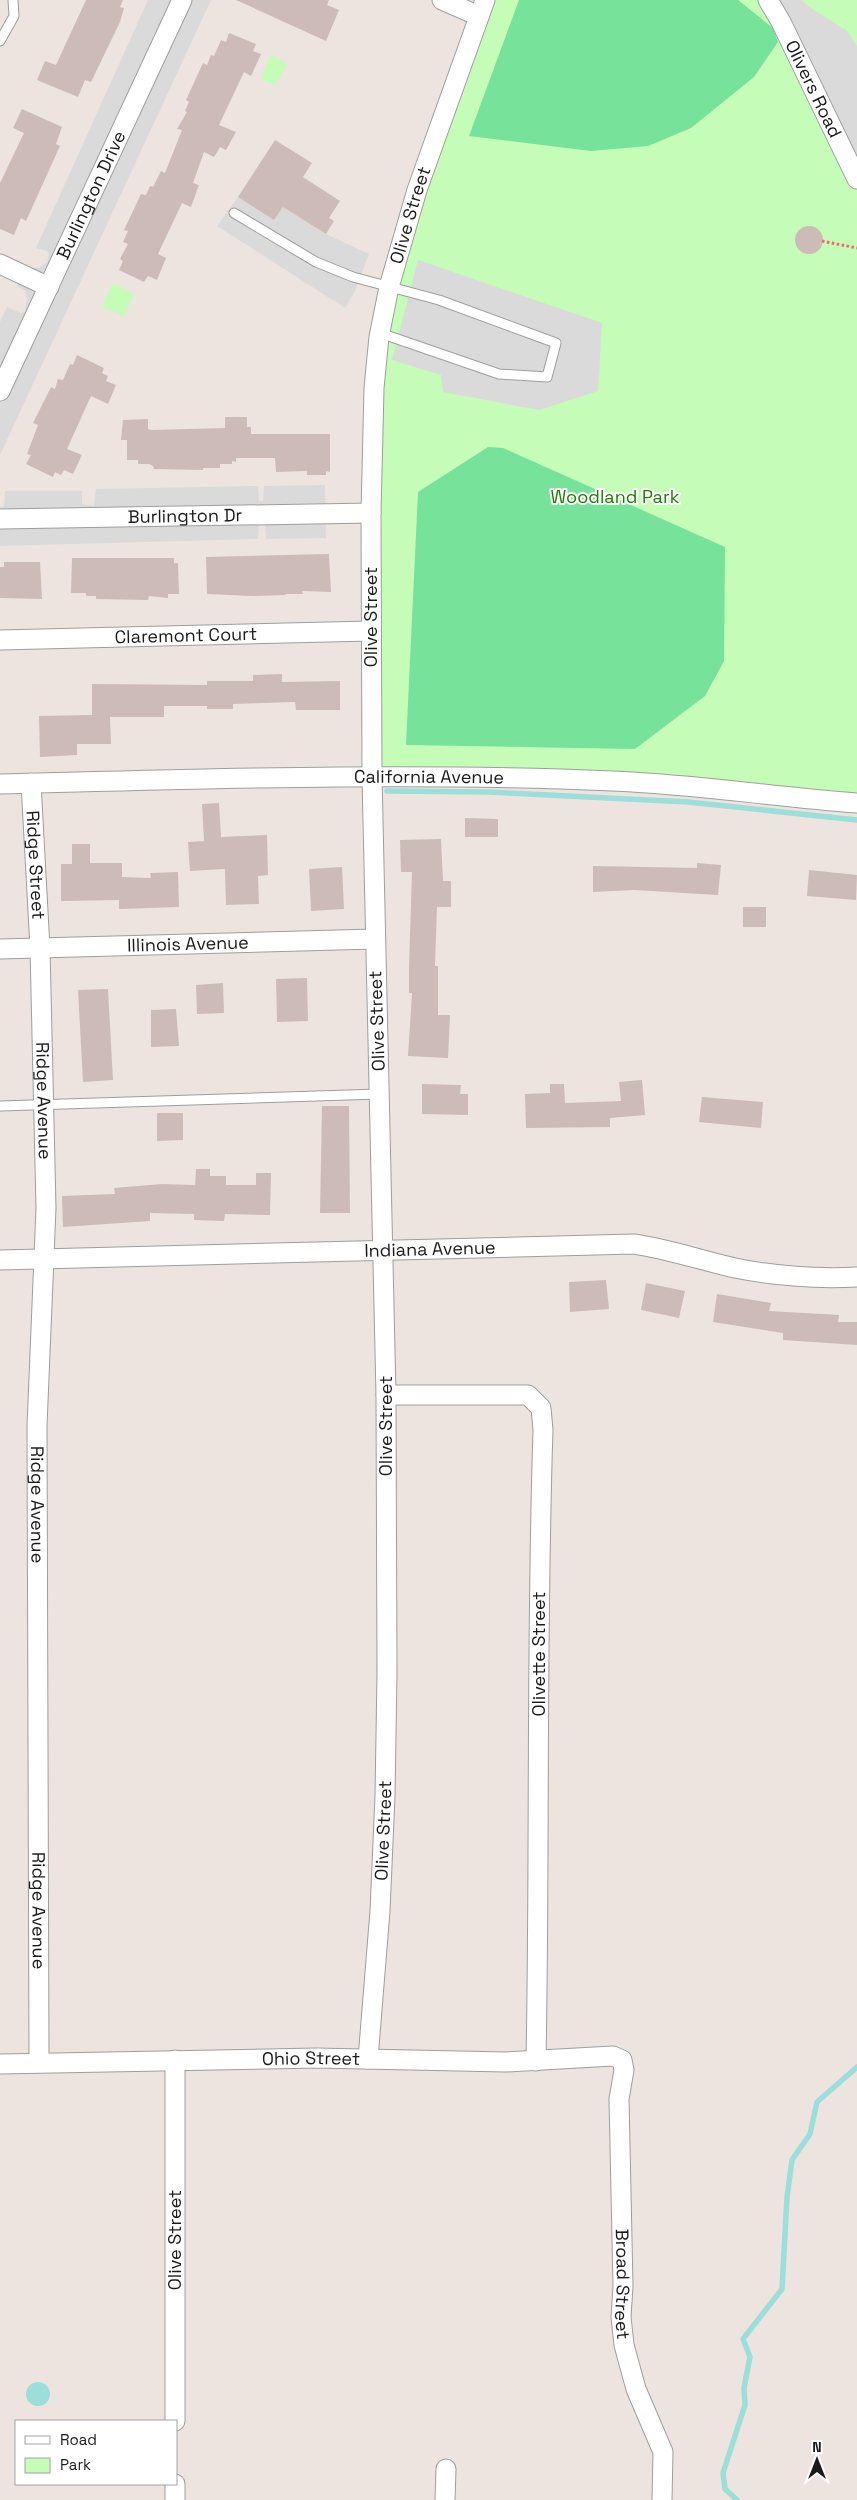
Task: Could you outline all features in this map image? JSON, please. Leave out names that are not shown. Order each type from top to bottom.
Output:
[{"type":"street","name":"Burlington Drive","points":[[0,391],[182,0]]},
{"type":"street","points":[[442,0],[482,8]]},
{"type":"street","name":"Olivers Road","points":[[768,0],[781,22],[857,179]]},
{"type":"street","name":"Olive Street","points":[[368,2059],[380,1911],[388,1674],[386,1395],[372,776],[371,513],[374,388],[380,333],[389,287],[420,182],[482,8]]},
{"type":"street","points":[[0,264],[49,287]]},
{"type":"street","name":"Burlington Dr","points":[[0,519],[371,513]]},
{"type":"street","name":"Claremont Court","points":[[0,640],[371,631]]},
{"type":"street","name":"California Avenue","points":[[0,784],[372,776],[612,781],[694,786],[857,802]]},
{"type":"street","name":"Ridge Street","points":[[31,783],[40,948]]},
{"type":"street","name":"Illinois Avenue","points":[[0,949],[375,939]]},
{"type":"street","name":"Ridge Avenue","points":[[39,2062],[38,1426],[46,1208],[40,948]]},
{"type":"street","name":"Indiana Avenue","points":[[0,1260],[634,1244],[664,1248],[736,1268],[778,1274],[857,1277]]},
{"type":"street","name":"Olivette Street","points":[[386,1395],[528,1395],[541,1408],[543,1430],[538,1563],[540,1884],[536,2061]]},
{"type":"street","name":"Ohio Street","points":[[0,2064],[175,2060],[368,2059],[536,2061],[613,2056],[622,2060]]},
{"type":"street","name":"Olive Street","points":[[175,2060],[175,2420]]},
{"type":"street","name":"Broad Street","points":[[622,2060],[624,2070],[619,2099],[623,2286],[621,2317],[624,2344],[636,2389],[663,2452],[662,2500]]},
{"type":"street","points":[[445,2500],[446,2469]]},
{"type":"street","points":[[175,2485],[175,2500]]},
{"type":"lane","points":[[0,41],[14,16],[13,0]]},
{"type":"lane","points":[[234,213],[316,262],[353,277],[438,300],[556,343],[547,378],[499,374],[380,333]]},
{"type":"lane","points":[[0,1106],[379,1094]]},
{"type":"path","points":[[822,241],[857,248]]},
{"type":"green space","name":"Woodland Park","points":[[486,0],[857,0],[857,801],[372,776],[374,388],[402,244]]},
{"type":"green space","points":[[519,0],[738,0],[773,28],[778,42],[754,77],[691,128],[648,146],[591,151],[469,136]]},
{"type":"green space","points":[[270,56],[274,56],[287,64],[273,85],[261,78]]},
{"type":"green space","points":[[115,284],[132,293],[133,297],[124,316],[102,307],[111,285]]},
{"type":"green space","points":[[488,447],[503,448],[725,547],[724,661],[705,696],[635,749],[406,745],[418,492]]},
{"type":"shaded area","points":[[148,0],[211,0],[0,455],[0,322],[7,307],[21,313],[25,312],[27,298],[25,291],[17,286],[27,267],[39,268],[47,262],[49,255],[47,251],[36,248]]},
{"type":"shaded area","points":[[764,0],[802,0],[809,7],[846,30],[857,46],[857,164],[843,171],[788,37]]},
{"type":"shaded area","points":[[238,197],[274,220],[283,207],[326,234],[369,254],[355,291],[345,308],[217,226]]},
{"type":"shaded area","points":[[418,260],[602,323],[598,391],[539,410],[443,392],[441,375],[392,360]]},
{"type":"shaded area","points":[[325,485],[326,538],[266,539],[265,524],[263,523],[259,524],[258,539],[0,546],[0,507],[4,506],[5,491],[82,491],[82,504],[94,506],[96,489],[258,486],[259,501],[263,501],[264,486]]},
{"type":"water","points":[[38,2382],[46,2386],[50,2394],[46,2402],[38,2406],[30,2402],[26,2394],[30,2386]]},
{"type":"building","points":[[86,0],[123,0],[120,7],[124,8],[120,22],[91,82],[85,80],[78,97],[37,80],[45,61],[56,65]]},
{"type":"building","points":[[236,0],[329,0],[327,5],[339,10],[326,41]]},
{"type":"building","points":[[229,33],[256,44],[253,51],[261,54],[251,76],[244,72],[219,125],[236,132],[226,150],[220,147],[214,157],[204,152],[193,183],[199,185],[191,207],[182,203],[158,254],[166,258],[157,280],[148,276],[144,282],[119,270],[123,261],[120,259],[128,244],[123,242],[128,231],[124,230],[141,194],[146,195],[150,186],[153,187],[161,171],[165,173],[182,130],[177,129],[187,112],[185,111],[189,102],[186,100],[203,63],[207,65],[211,55],[214,56],[221,40],[226,42]]},
{"type":"building","points":[[22,109],[62,127],[56,144],[60,146],[26,221],[21,218],[14,235],[0,229],[0,183],[24,133],[13,128]]},
{"type":"building","points":[[275,140],[312,163],[303,177],[340,201],[329,218],[334,221],[326,234],[283,207],[274,220],[238,197]]},
{"type":"building","points":[[809,226],[819,230],[823,240],[819,250],[809,254],[799,250],[795,240],[799,230]]},
{"type":"building","points":[[77,355],[104,368],[102,373],[108,376],[106,381],[116,385],[108,404],[91,396],[67,449],[82,455],[73,474],[64,470],[61,475],[55,472],[53,477],[26,464],[31,455],[27,454],[38,425],[33,423],[51,387],[55,389],[58,379],[63,380],[70,364],[73,365]]},
{"type":"building","points":[[225,417],[247,417],[247,427],[251,427],[251,434],[330,434],[330,472],[326,471],[326,475],[307,475],[307,471],[276,472],[275,458],[236,458],[236,462],[232,461],[232,464],[220,464],[220,468],[203,468],[203,470],[154,469],[149,464],[138,464],[138,460],[127,460],[127,440],[121,440],[123,420],[148,419],[148,429],[151,430],[225,428]]},
{"type":"building","points":[[329,554],[331,592],[302,591],[303,594],[252,596],[207,594],[206,557]]},
{"type":"building","points":[[72,558],[174,558],[174,563],[178,563],[179,594],[168,594],[168,598],[149,596],[148,600],[96,599],[96,596],[86,596],[86,593],[71,593]]},
{"type":"building","points":[[4,562],[40,562],[42,599],[0,598],[0,567],[4,567]]},
{"type":"building","points":[[282,674],[282,682],[340,681],[340,710],[296,710],[295,702],[233,704],[233,709],[207,709],[207,706],[164,706],[164,717],[110,717],[111,744],[77,744],[77,755],[40,757],[39,716],[92,715],[92,684],[207,685],[207,681],[253,681],[253,675]]},
{"type":"building","points":[[219,803],[221,837],[267,835],[268,875],[258,876],[259,904],[226,905],[225,869],[190,871],[188,842],[204,841],[202,804]]},
{"type":"building","points":[[465,818],[498,819],[498,837],[465,837]]},
{"type":"building","points":[[441,839],[443,881],[451,881],[451,907],[437,907],[435,966],[438,966],[438,1015],[450,1015],[448,1058],[408,1056],[412,993],[409,993],[409,969],[412,872],[401,872],[400,840]]},
{"type":"building","points":[[72,844],[90,844],[90,863],[122,863],[122,877],[151,878],[150,873],[178,872],[179,907],[119,909],[119,900],[61,901],[61,864],[72,864]]},
{"type":"building","points":[[697,863],[721,865],[718,895],[634,890],[593,892],[593,866],[697,868]]},
{"type":"building","points":[[342,867],[344,909],[311,911],[309,869]]},
{"type":"building","points":[[809,870],[857,875],[856,900],[807,896]]},
{"type":"building","points":[[743,907],[766,907],[766,927],[743,927]]},
{"type":"building","points":[[307,978],[308,1021],[277,1022],[276,979]]},
{"type":"building","points":[[223,983],[224,1013],[197,1014],[196,985]]},
{"type":"building","points":[[108,989],[113,1080],[83,1082],[78,990]]},
{"type":"building","points":[[176,1009],[179,1046],[151,1047],[151,1010]]},
{"type":"building","points":[[642,1080],[645,1115],[610,1118],[610,1127],[526,1128],[525,1094],[550,1093],[550,1084],[564,1084],[565,1103],[621,1101],[619,1082]]},
{"type":"building","points":[[422,1084],[461,1085],[460,1094],[468,1094],[468,1115],[422,1114]]},
{"type":"building","points":[[702,1097],[763,1102],[761,1128],[699,1122]]},
{"type":"building","points":[[322,1106],[349,1106],[350,1213],[320,1213]]},
{"type":"building","points":[[157,1113],[183,1113],[183,1140],[157,1141]]},
{"type":"building","points":[[196,1169],[210,1169],[210,1176],[226,1176],[226,1185],[256,1185],[256,1173],[271,1173],[270,1215],[225,1214],[224,1221],[194,1220],[194,1214],[150,1213],[150,1221],[63,1227],[62,1196],[115,1194],[114,1188],[162,1184],[195,1185]]},
{"type":"building","points":[[606,1280],[609,1309],[570,1312],[569,1282]]},
{"type":"building","points":[[646,1283],[685,1291],[679,1318],[641,1310]]},
{"type":"building","points":[[717,1294],[771,1303],[769,1311],[839,1315],[838,1322],[857,1322],[857,1345],[783,1340],[783,1333],[713,1322]]},
{"type":"waterway","points":[[387,791],[489,792],[688,802],[857,820]]},
{"type":"waterway","points":[[737,2500],[725,2489],[723,2473],[745,2405],[744,2388],[750,2357],[743,2339],[782,2289],[787,2197],[792,2160],[810,2134],[817,2102],[857,2067]]}]
